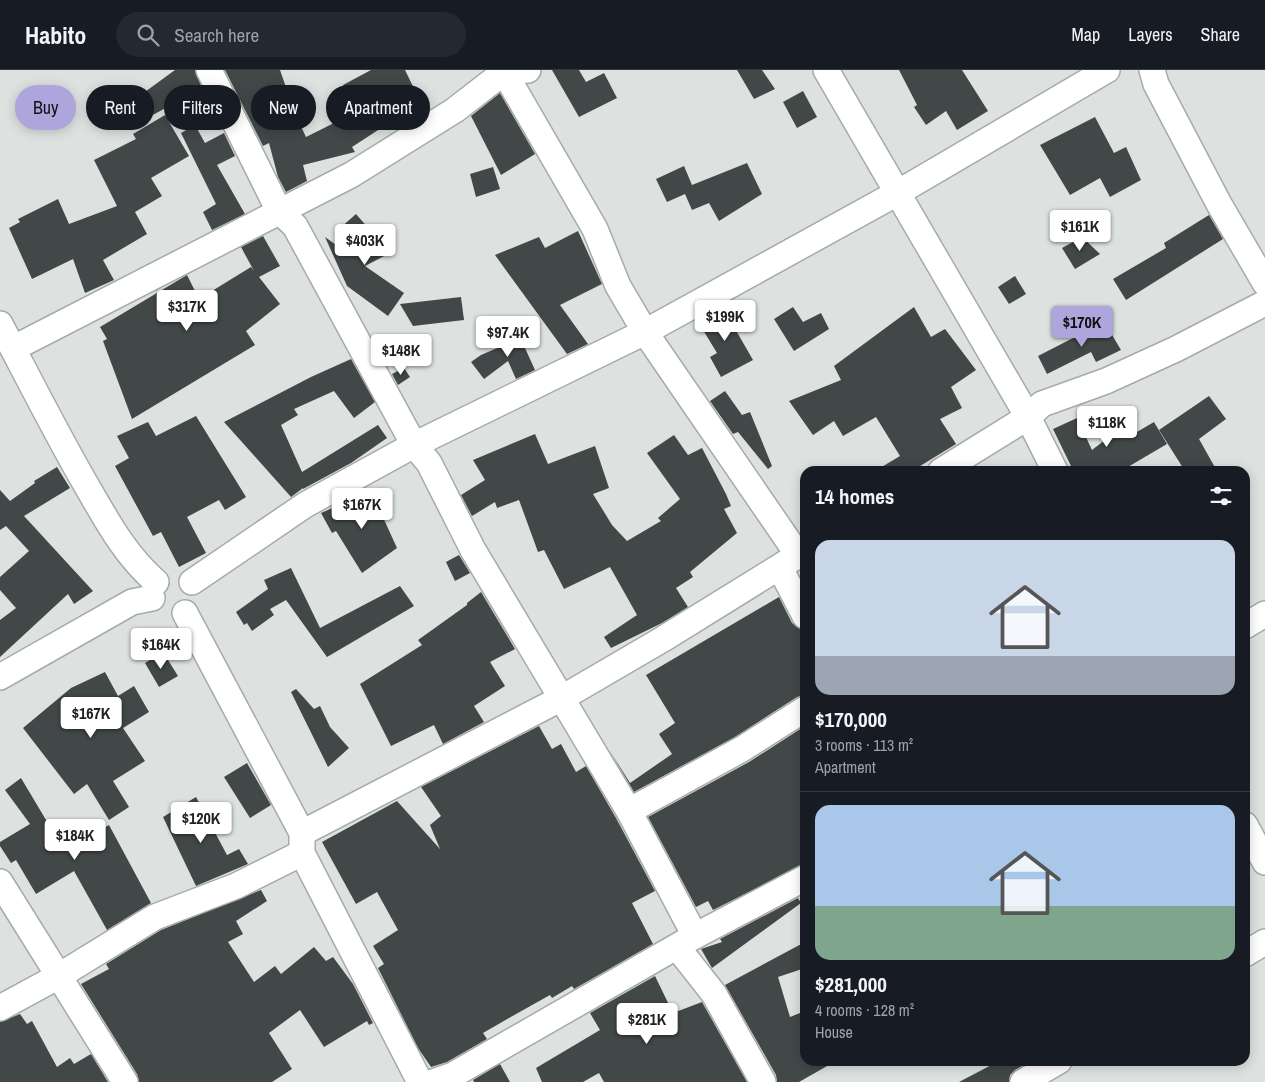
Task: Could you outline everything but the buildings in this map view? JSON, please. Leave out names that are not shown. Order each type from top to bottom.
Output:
[{"type":"street","points":[[209,70],[279,211],[295,226],[414,445],[429,463],[473,550],[629,811],[686,942],[763,1082]]},
{"type":"street","points":[[826,70],[899,192],[1028,417],[1052,466]]},
{"type":"street","points":[[192,582],[305,505],[414,445],[645,332],[899,192],[1107,70]]},
{"type":"street","points":[[1152,70],[1156,84],[1219,204],[1265,283]]},
{"type":"street","points":[[0,677],[154,590],[160,577],[174,572],[181,573],[192,582],[196,596],[194,602],[185,613],[173,616],[162,612],[154,590],[141,569],[118,541],[5,339],[279,211],[351,175],[455,110],[512,71],[595,229],[618,286],[645,332],[794,558],[800,590]]},
{"type":"street","points":[[950,466],[1028,417],[1042,404],[1106,381],[1176,349],[1265,302]]},
{"type":"street","points":[[0,1008],[58,976],[155,917],[236,886],[302,843],[562,698],[794,558]]},
{"type":"street","points":[[185,613],[302,843],[420,1082]]},
{"type":"street","points":[[1250,623],[1265,614]]},
{"type":"street","points":[[629,811],[742,749],[800,712]]},
{"type":"street","points":[[1250,834],[1265,862]]},
{"type":"street","points":[[448,1080],[686,942],[800,881]]},
{"type":"street","points":[[0,882],[125,1082]]},
{"type":"street","points":[[1250,951],[1265,942]]},
{"type":"street","points":[[1023,1082],[1057,1067]]}]
